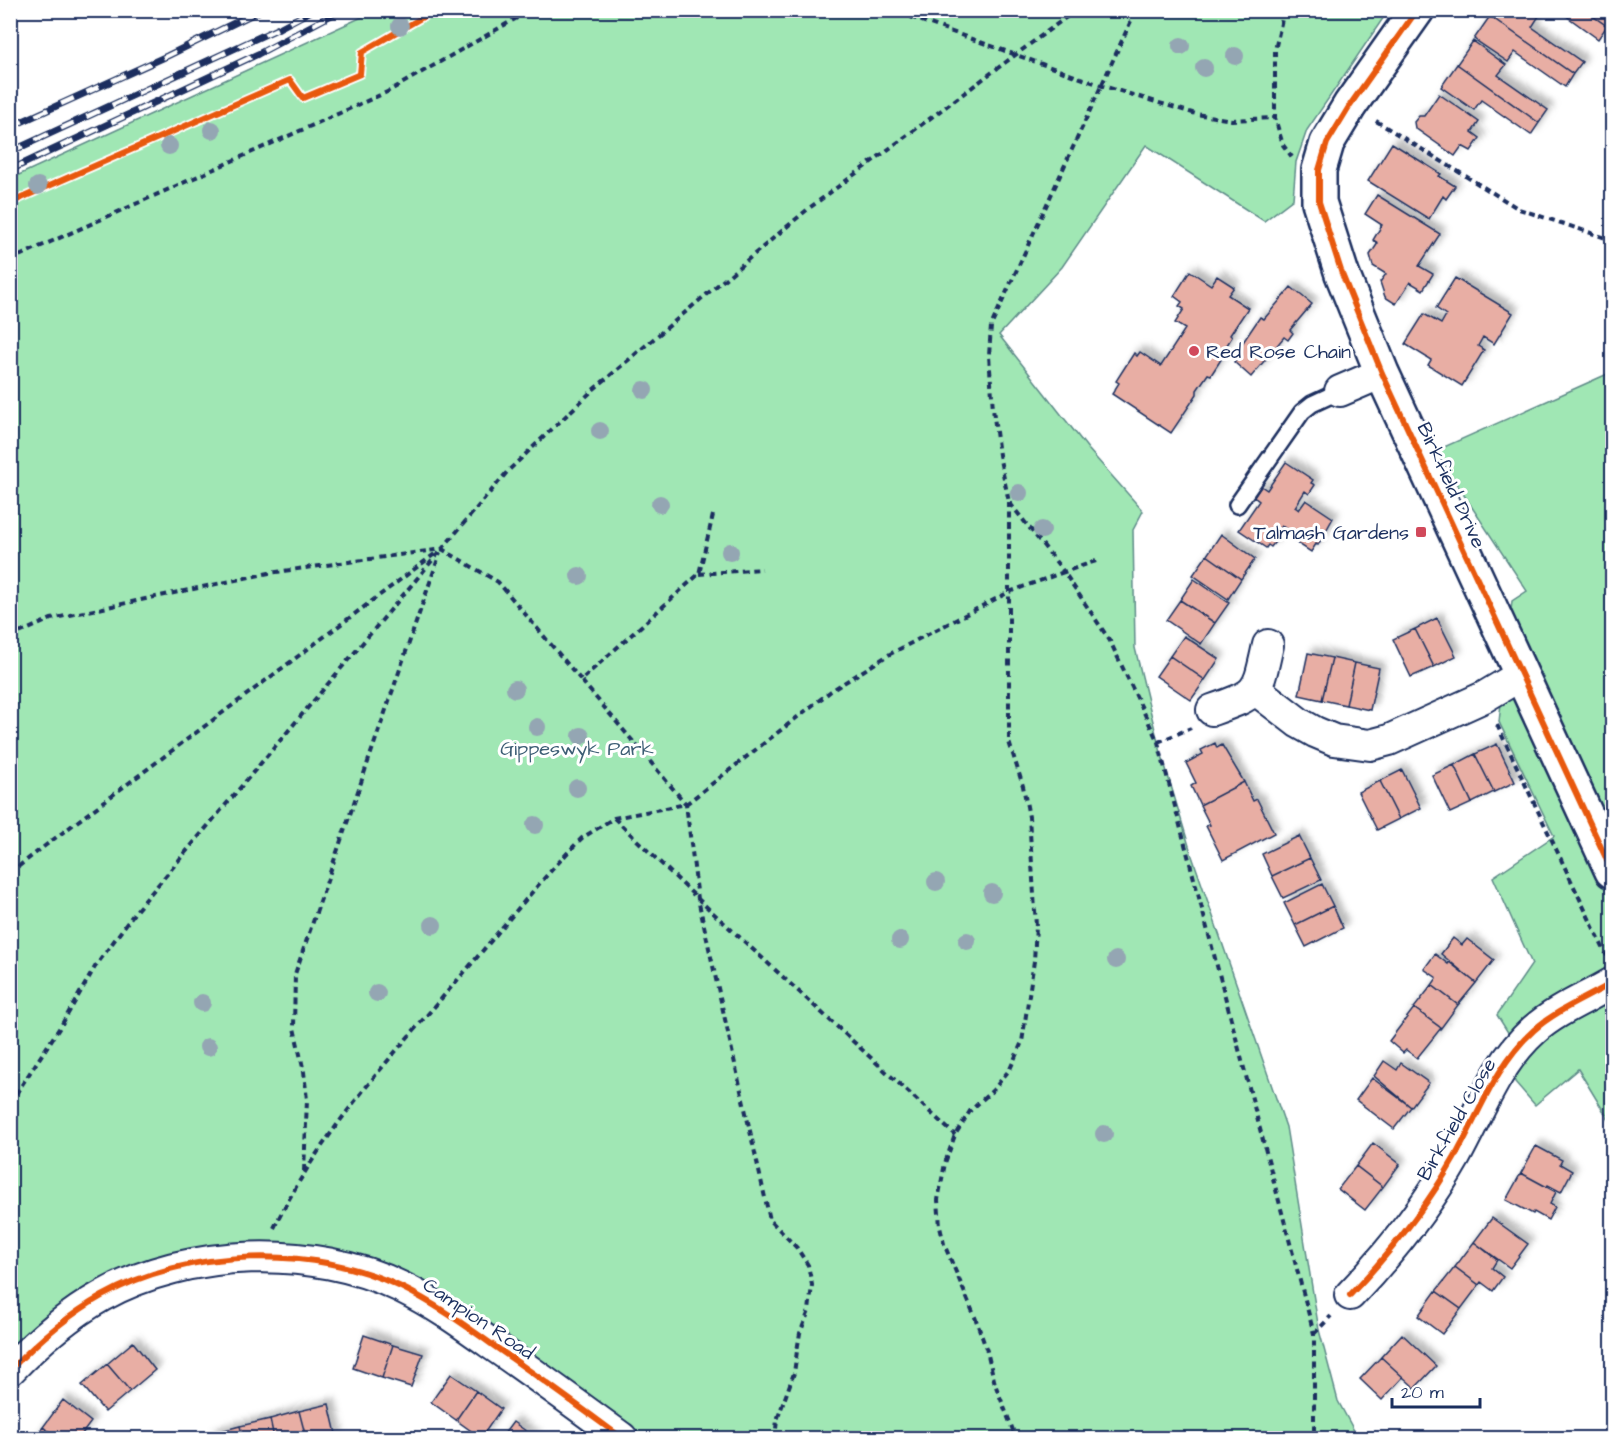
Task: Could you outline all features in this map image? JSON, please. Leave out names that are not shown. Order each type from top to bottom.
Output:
[{"type":"street","name":"Birkfield Drive","points":[[1417,10],[1335,129],[1322,156],[1317,185],[1319,202],[1342,274],[1382,373],[1612,871]]},
{"type":"street","points":[[1340,391],[1382,373]]},
{"type":"street","points":[[1212,710],[1242,699],[1256,690],[1268,645]]},
{"type":"street","points":[[1256,690],[1299,723],[1315,732],[1335,740],[1370,745],[1389,740],[1484,697],[1521,675]]},
{"type":"street","name":"Birkfield Close","points":[[1350,1295],[1402,1238],[1430,1198],[1455,1157],[1495,1081],[1514,1053],[1535,1030],[1563,1011],[1610,970]]},
{"type":"street","name":"Campion Road","points":[[10,1370],[49,1333],[104,1295],[154,1274],[206,1262],[261,1256],[290,1257],[352,1269],[399,1286],[430,1302],[622,1438]]},
{"type":"lane","points":[[1237,505],[1302,412],[1312,404],[1340,391]]},
{"type":"path","points":[[10,260],[387,92],[531,10]]},
{"type":"path","points":[[891,10],[1103,86],[1196,114],[1232,120],[1275,118],[1275,50],[1284,10]]},
{"type":"path","points":[[10,1103],[114,939],[508,471],[594,389],[808,209],[1076,10]]},
{"type":"path","points":[[1016,1438],[995,1384],[987,1350],[975,1317],[944,1244],[938,1200],[945,1164],[955,1135],[970,1111],[994,1089],[1010,1069],[1022,1042],[1034,961],[1036,926],[1029,817],[1023,786],[1009,742],[1009,502],[999,455],[993,409],[989,356],[991,326],[1009,282],[1032,240],[1136,10]]},
{"type":"path","points":[[1350,105],[1519,209],[1612,240]]},
{"type":"path","points":[[1009,502],[1064,572],[1110,641],[1158,742],[1314,1334],[1314,1438]]},
{"type":"path","points":[[581,680],[699,574],[713,515]]},
{"type":"path","points":[[10,873],[442,549]]},
{"type":"path","points":[[304,1171],[307,1100],[304,1072],[294,1028],[295,974],[442,549]]},
{"type":"path","points":[[10,637],[51,619],[269,573],[442,549],[498,582],[686,804],[698,898],[771,1220],[797,1248],[808,1264],[812,1285],[809,1311],[796,1351],[794,1373],[777,1420],[775,1438]]},
{"type":"path","points":[[261,1256],[304,1171],[339,1120],[572,847],[592,830],[614,818],[686,804],[831,691],[890,654],[1009,592],[1096,561]]},
{"type":"path","points":[[699,574],[762,569]]},
{"type":"path","points":[[1484,697],[1610,970]]},
{"type":"path","points":[[614,818],[955,1135]]},
{"type":"green space","name":"Gippeswyk Park","points":[[375,11],[1388,11],[1307,130],[1296,162],[1293,199],[1264,221],[1146,145],[1062,267],[999,335],[1089,450],[1143,511],[1133,530],[1135,648],[1158,742],[1192,856],[1286,1127],[1319,1330],[1338,1401],[1358,1438],[622,1438],[352,1269],[172,1270],[11,1370],[10,179]]},
{"type":"green space","points":[[1612,372],[1612,1125],[1578,1069],[1535,1105],[1515,1082],[1509,1034],[1497,1015],[1532,964],[1493,877],[1554,836],[1499,722],[1512,601],[1527,591],[1435,451]]},
{"type":"building","points":[[1494,10],[1530,10],[1539,16],[1532,27],[1582,62],[1573,74],[1490,16]]},
{"type":"building","points":[[1558,10],[1584,10],[1607,26],[1598,39]]},
{"type":"building","points":[[1584,10],[1611,10],[1612,18],[1607,26]]},
{"type":"building","points":[[1490,16],[1573,74],[1565,87],[1515,52],[1508,62],[1474,39]]},
{"type":"building","points":[[1473,41],[1506,65],[1498,75],[1548,110],[1539,123],[1457,64]]},
{"type":"building","points":[[1457,64],[1539,123],[1531,135],[1481,100],[1474,110],[1441,87]]},
{"type":"building","points":[[1439,94],[1479,122],[1472,132],[1480,138],[1471,151],[1462,146],[1455,156],[1415,128],[1414,122],[1419,116],[1424,116]]},
{"type":"building","points":[[1392,143],[1441,174],[1439,176],[1455,186],[1446,199],[1443,196],[1429,219],[1368,181]]},
{"type":"building","points":[[1377,195],[1440,234],[1419,266],[1433,274],[1423,290],[1410,282],[1396,304],[1385,297],[1380,282],[1386,274],[1373,266],[1370,255],[1378,243],[1373,240],[1382,225],[1365,214]]},
{"type":"building","name":"Red Rose Chain","points":[[1190,271],[1211,285],[1217,276],[1234,287],[1228,295],[1248,308],[1230,335],[1232,337],[1222,353],[1218,350],[1215,354],[1222,358],[1197,390],[1197,394],[1171,433],[1112,394],[1119,383],[1116,381],[1134,353],[1137,356],[1140,352],[1161,366],[1185,329],[1175,323],[1184,309],[1179,306],[1182,302],[1174,296]]},
{"type":"building","points":[[1455,278],[1513,313],[1494,344],[1483,337],[1478,346],[1484,350],[1462,386],[1428,365],[1431,360],[1405,344],[1424,314],[1441,324],[1446,315],[1436,308]]},
{"type":"building","points":[[1291,287],[1312,304],[1290,330],[1293,333],[1288,340],[1284,337],[1251,377],[1234,362],[1241,354],[1237,351],[1260,317],[1264,319]]},
{"type":"building","points":[[1286,462],[1313,480],[1311,483],[1315,485],[1309,494],[1305,491],[1295,507],[1299,510],[1306,500],[1333,518],[1318,545],[1316,544],[1311,552],[1283,534],[1286,529],[1282,526],[1274,536],[1278,538],[1271,547],[1268,545],[1266,548],[1239,530],[1259,501],[1254,497],[1261,486],[1267,490]]},
{"type":"building","points":[[1221,534],[1255,559],[1241,579],[1207,555]]},
{"type":"building","points":[[1207,555],[1241,579],[1228,599],[1193,575]]},
{"type":"building","points":[[1194,579],[1229,603],[1215,623],[1180,600]]},
{"type":"building","points":[[1180,600],[1215,623],[1201,644],[1166,620]]},
{"type":"building","points":[[1437,618],[1456,656],[1434,667],[1415,629]]},
{"type":"building","points":[[1415,629],[1434,667],[1411,677],[1393,639]]},
{"type":"building","points":[[1184,636],[1219,659],[1205,680],[1170,656]]},
{"type":"building","points":[[1308,653],[1332,658],[1322,700],[1299,695]]},
{"type":"building","points":[[1170,656],[1205,680],[1191,700],[1156,676]]},
{"type":"building","points":[[1332,658],[1355,663],[1346,705],[1322,700]]},
{"type":"building","points":[[1355,663],[1379,668],[1370,710],[1346,705]]},
{"type":"building","points":[[1215,743],[1217,748],[1222,745],[1244,782],[1200,805],[1191,786],[1196,783],[1186,763],[1203,754],[1201,750]]},
{"type":"building","points":[[1497,744],[1515,782],[1494,792],[1475,754]]},
{"type":"building","points":[[1475,754],[1494,792],[1472,803],[1454,765]]},
{"type":"building","points":[[1454,765],[1472,803],[1450,813],[1432,775]]},
{"type":"building","points":[[1402,770],[1421,808],[1399,819],[1380,781]]},
{"type":"building","points":[[1380,781],[1399,819],[1377,830],[1358,792]]},
{"type":"building","points":[[1244,782],[1253,801],[1257,799],[1274,833],[1223,860],[1206,826],[1210,825],[1200,805]]},
{"type":"building","points":[[1299,836],[1310,858],[1272,876],[1262,854]]},
{"type":"building","points":[[1310,858],[1321,880],[1283,898],[1272,876]]},
{"type":"building","points":[[1322,884],[1333,906],[1295,925],[1284,903]]},
{"type":"building","points":[[1333,906],[1343,928],[1306,947],[1295,925]]},
{"type":"building","points":[[1453,938],[1462,945],[1467,939],[1494,960],[1476,983],[1441,954]]},
{"type":"building","points":[[1435,954],[1476,983],[1458,1005],[1432,985],[1437,978],[1424,969]]},
{"type":"building","points":[[1432,985],[1458,1005],[1441,1028],[1414,1008]]},
{"type":"building","points":[[1414,1008],[1441,1028],[1417,1058],[1406,1050],[1403,1053],[1389,1041]]},
{"type":"building","points":[[1384,1061],[1397,1070],[1401,1063],[1429,1083],[1411,1107],[1374,1076]]},
{"type":"building","points":[[1372,1078],[1411,1107],[1394,1129],[1356,1100]]},
{"type":"building","points":[[1373,1143],[1400,1164],[1383,1187],[1356,1166]]},
{"type":"building","points":[[1536,1146],[1562,1160],[1560,1164],[1572,1171],[1561,1192],[1521,1173]]},
{"type":"building","points":[[1356,1166],[1383,1187],[1365,1210],[1338,1189]]},
{"type":"building","points":[[1521,1173],[1556,1192],[1550,1204],[1555,1207],[1548,1220],[1506,1200]]},
{"type":"building","points":[[1492,1218],[1528,1244],[1510,1268],[1474,1242]]},
{"type":"building","points":[[1474,1242],[1497,1260],[1492,1268],[1503,1277],[1493,1291],[1481,1282],[1479,1285],[1455,1267]]},
{"type":"building","points":[[1455,1267],[1479,1285],[1461,1309],[1436,1291]]},
{"type":"building","points":[[1436,1291],[1461,1309],[1442,1334],[1418,1316]]},
{"type":"building","points":[[1402,1334],[1436,1366],[1415,1388],[1381,1357]]},
{"type":"building","points":[[364,1335],[393,1345],[382,1378],[353,1368]]},
{"type":"building","points":[[133,1342],[155,1370],[130,1391],[107,1364]]},
{"type":"building","points":[[393,1345],[423,1354],[411,1387],[382,1378]]},
{"type":"building","points":[[1381,1357],[1403,1377],[1382,1400],[1360,1379]]},
{"type":"building","points":[[107,1364],[130,1391],[105,1412],[82,1385]]},
{"type":"building","points":[[451,1374],[476,1391],[456,1420],[431,1402]]},
{"type":"building","points":[[476,1391],[501,1409],[481,1438],[456,1420]]},
{"type":"building","points":[[63,1400],[91,1422],[79,1438],[58,1438],[43,1427]]},
{"type":"building","points":[[329,1404],[337,1438],[306,1438],[299,1411]]},
{"type":"building","points":[[299,1411],[306,1438],[274,1438],[270,1419]]},
{"type":"building","points":[[270,1419],[274,1438],[243,1438],[240,1426]]},
{"type":"building","points":[[513,1422],[536,1438],[501,1438]]},
{"type":"building","points":[[240,1426],[243,1438],[211,1438],[210,1434]]},
{"type":"building","points":[[43,1427],[58,1438],[34,1438]]},
{"type":"railway","points":[[10,127],[167,56],[261,10]]},
{"type":"railway","points":[[10,152],[279,28],[313,10]]},
{"type":"railway","points":[[10,170],[258,54],[341,10]]},
{"type":"cycle path","points":[[10,203],[290,80],[303,98],[360,74],[362,52],[435,10]]},
{"type":"cycle path","points":[[1417,10],[1350,105],[1327,143],[1319,170],[1319,202],[1342,274],[1382,373],[1612,871]]},
{"type":"cycle path","points":[[1350,1295],[1420,1212],[1455,1157],[1489,1090],[1521,1043],[1552,1016],[1612,983]]},
{"type":"cycle path","points":[[10,1370],[65,1320],[102,1296],[136,1280],[172,1268],[211,1261],[251,1257],[291,1258],[367,1273],[414,1294],[439,1308],[622,1438]]},
{"type":"place","name":"Red Rose Chain","points":[[1194,351]]},
{"type":"place","name":"Talmash Gardens","points":[[1421,532]]}]
